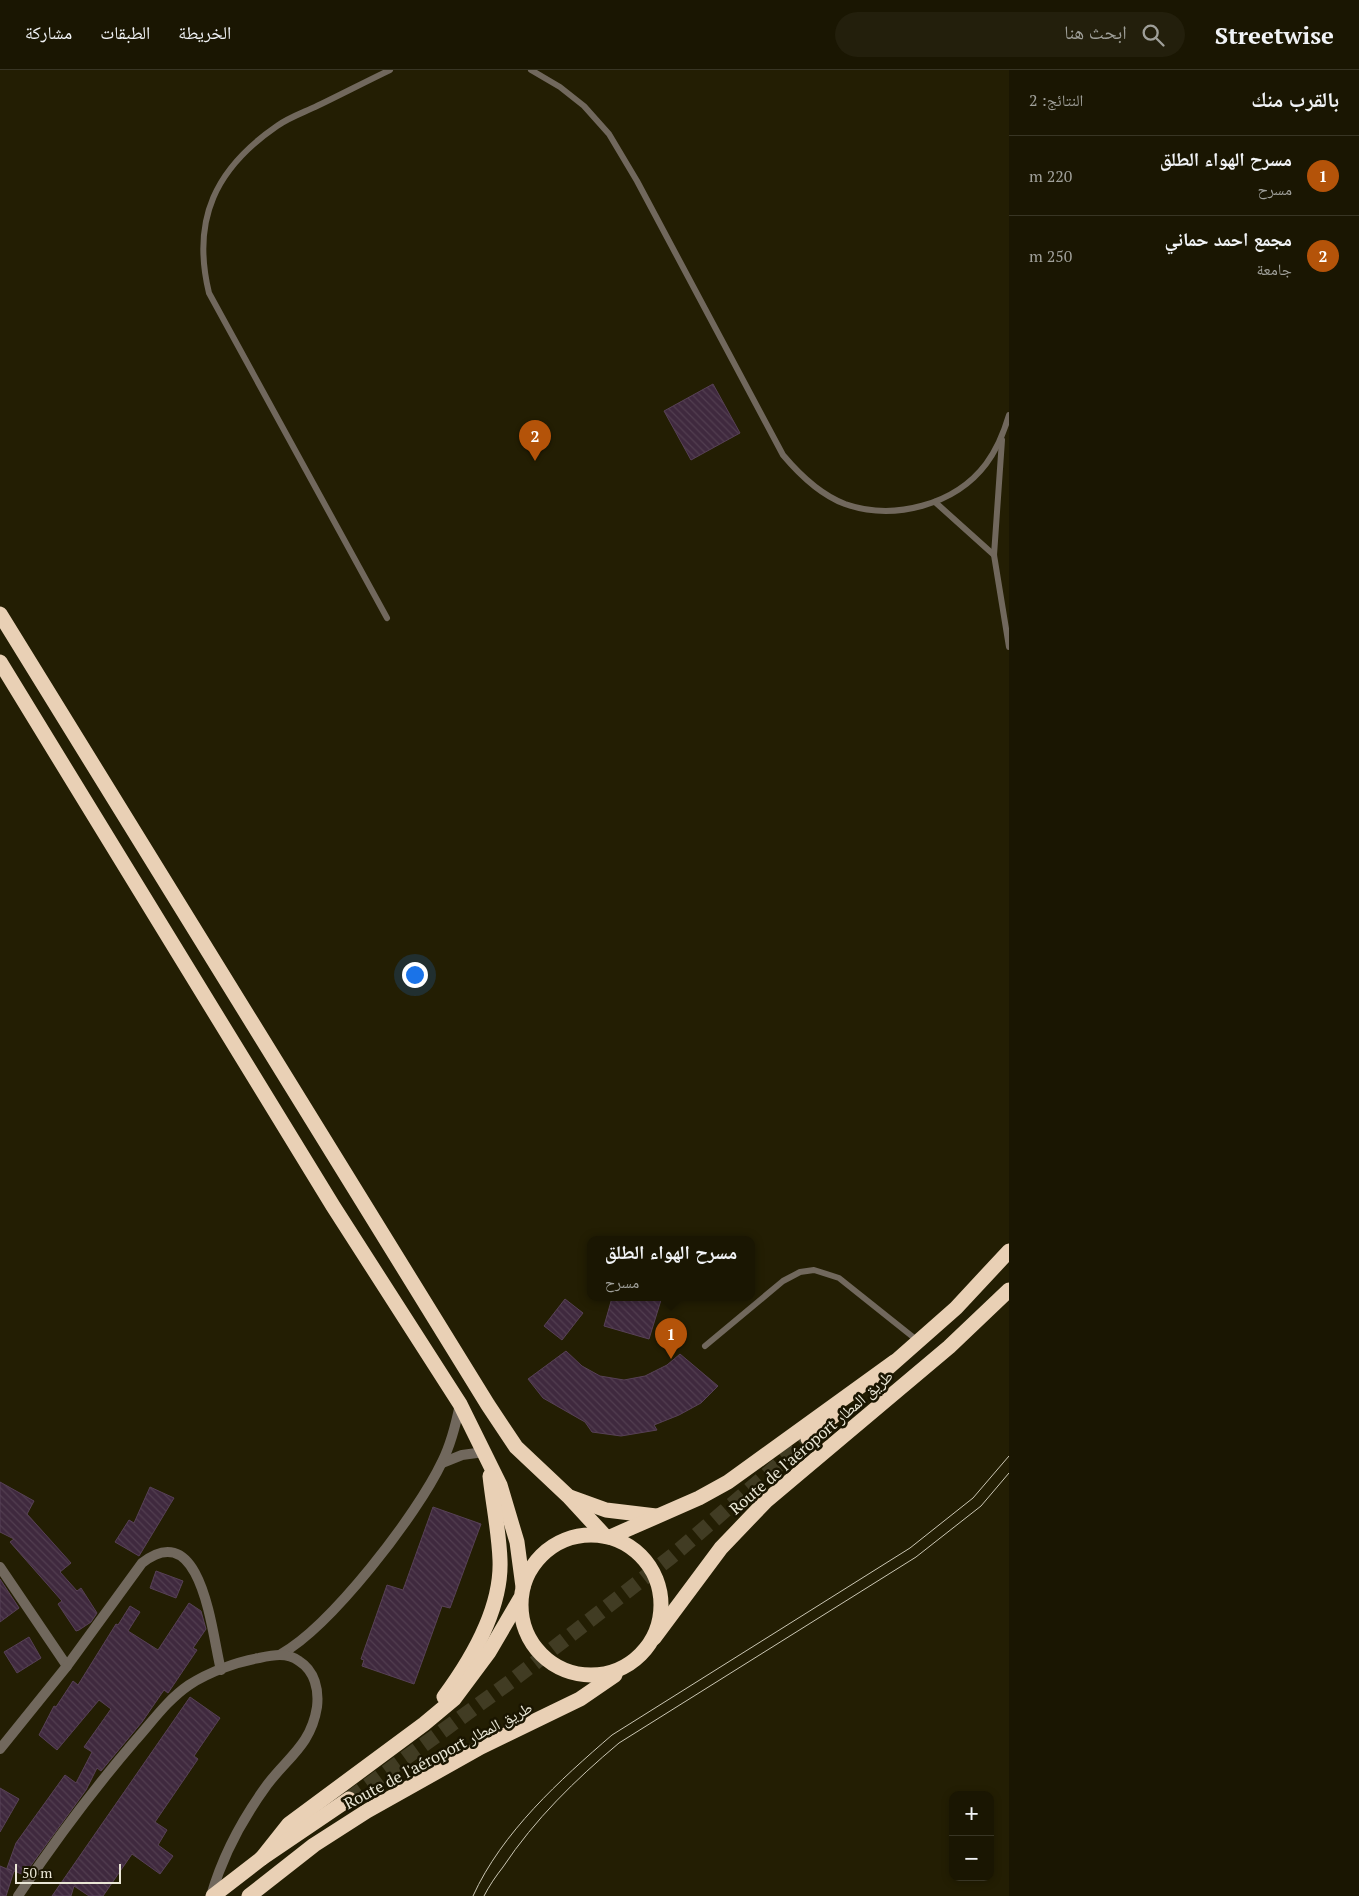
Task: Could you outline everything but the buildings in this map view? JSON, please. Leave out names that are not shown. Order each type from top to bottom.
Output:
[{"type":"highway","points":[[0,614],[488,1405],[516,1447],[608,1537]]},
{"type":"highway","points":[[0,662],[333,1206],[460,1404],[486,1455],[508,1509],[517,1542],[522,1593],[524,1627],[529,1640],[543,1657],[560,1669],[581,1675],[602,1675],[623,1669],[641,1656],[654,1638],[661,1618],[662,1597],[656,1577],[645,1560],[629,1546],[608,1537],[584,1535],[557,1544],[545,1552],[531,1568],[522,1593],[471,1679],[454,1699],[424,1724],[289,1824],[262,1858]]},
{"type":"highway","name":"Route de l'aéroport طريق المطار","points":[[808,1439],[956,1308],[1009,1251]]},
{"type":"highway","name":"Route de l'aéroport طريق المطار","points":[[654,1638],[721,1548],[745,1521],[766,1501],[949,1347],[1009,1290]]},
{"type":"highway","points":[[608,1537],[699,1498],[728,1482],[894,1362]]},
{"type":"highway","points":[[424,1724],[463,1671],[483,1632],[495,1600],[500,1562],[486,1455]]},
{"type":"highway","points":[[568,1496],[606,1510],[656,1516]]},
{"type":"highway","name":"Route de l'aéroport طريق المطار","points":[[249,1896],[314,1845],[368,1811],[482,1747],[580,1699],[623,1669]]},
{"type":"highway","name":"Route de l'aéroport طريق المطار","points":[[212,1896],[262,1858],[349,1799]]},
{"type":"street","points":[[18,1896],[87,1797],[170,1701],[190,1684],[221,1670],[246,1660],[281,1654],[298,1644],[330,1613],[386,1547],[424,1493],[442,1463],[460,1404]]},
{"type":"street","points":[[442,1463],[462,1455],[486,1455]]},
{"type":"street","points":[[0,1749],[67,1666],[142,1563],[152,1555],[160,1552],[180,1556],[200,1578],[211,1618],[221,1670]]},
{"type":"street","points":[[0,1567],[67,1666]]},
{"type":"street","points":[[212,1896],[226,1855],[257,1800],[268,1784],[303,1746],[311,1730],[317,1706],[317,1685],[309,1668],[298,1659],[281,1654]]},
{"type":"lane","points":[[387,618],[209,293],[204,273],[203,240],[206,215],[216,189],[226,173],[253,145],[278,125],[390,70]]},
{"type":"lane","points":[[531,70],[560,87],[584,106],[609,134],[637,181],[783,455],[797,472],[844,504],[875,510],[903,510],[935,502],[963,487],[986,464],[1002,438]]},
{"type":"lane","points":[[1009,416],[1002,438],[994,555],[1009,647]]},
{"type":"lane","points":[[935,502],[994,555]]},
{"type":"lane","points":[[705,1346],[783,1281],[800,1272],[814,1270],[838,1278],[919,1342]]},
{"type":"tunnel","points":[[349,1799],[514,1679],[671,1557],[808,1439]]},
{"type":"tram line","points":[[473,1896],[500,1850],[534,1808],[572,1770],[612,1735],[910,1548],[973,1498],[1009,1456]]},
{"type":"tram line","points":[[484,1896],[515,1849],[542,1816],[571,1786],[619,1743],[916,1557],[981,1506],[1009,1473]]},
{"type":"place","name":"مجمع احمد حماني","points":[[535,461]]},
{"type":"place","name":"مسرح الهواء الطلق","points":[[671,1359]]}]
